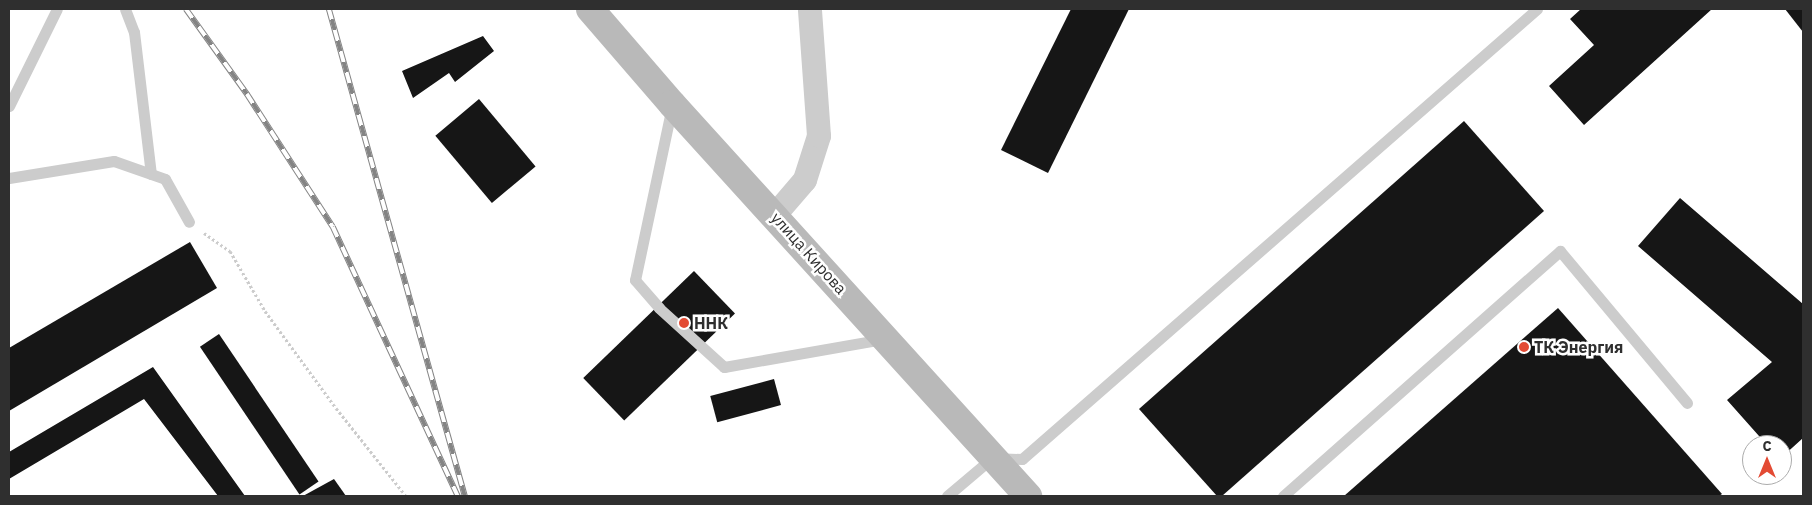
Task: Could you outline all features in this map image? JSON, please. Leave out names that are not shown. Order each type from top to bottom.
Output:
[{"type":"main road","name":"улица Кирова","points":[[590,9],[672,104],[887,338],[1023,494]]},
{"type":"street","points":[[775,216],[804,180],[819,136],[810,9]]},
{"type":"lane","points":[[9,106],[58,9]]},
{"type":"lane","points":[[124,9],[134,32],[151,174]]},
{"type":"lane","points":[[948,496],[992,458],[1022,459],[1537,9]]},
{"type":"lane","points":[[672,104],[635,280],[659,308],[724,368],[887,338]]},
{"type":"lane","points":[[9,178],[114,161],[165,179],[189,222]]},
{"type":"lane","points":[[1283,496],[1560,251],[1688,402]]},
{"type":"lane","points":[[1022,459],[1023,494]]},
{"type":"path","points":[[189,222],[230,251],[266,311],[336,408],[406,496]]},
{"type":"building","points":[[1071,9],[1129,9],[1048,173],[1001,150]]},
{"type":"building","points":[[1581,9],[1712,9],[1584,125],[1549,86],[1594,45],[1570,19]]},
{"type":"building","points":[[1785,9],[1803,9],[1803,32]]},
{"type":"building","points":[[483,36],[494,51],[455,82],[449,73],[413,98],[402,71]]},
{"type":"building","points":[[479,99],[536,166],[492,203],[435,136]]},
{"type":"building","points":[[1464,121],[1544,211],[1222,496],[1217,496],[1139,409]]},
{"type":"building","points":[[1680,198],[1803,304],[1803,438],[1792,448],[1792,435],[1758,435],[1727,400],[1772,362],[1638,246]]},
{"type":"building","points":[[190,242],[217,288],[9,411],[9,348]]},
{"type":"building","points":[[694,271],[735,313],[624,420],[583,378]]},
{"type":"building","points":[[1558,308],[1722,494],[1719,496],[1344,496]]},
{"type":"building","points":[[219,334],[319,482],[299,494],[200,347]]},
{"type":"building","points":[[153,367],[245,496],[218,496],[144,399],[9,479],[9,452]]},
{"type":"building","points":[[774,379],[781,405],[717,422],[710,396]]},
{"type":"building","points":[[334,479],[346,496],[303,496]]},
{"type":"railway","points":[[186,9],[247,94],[333,227],[458,496]]},
{"type":"railway","points":[[329,9],[465,496]]},
{"type":"place","name":"ННК","points":[[684,323]]},
{"type":"place","name":"ТК Энергия","points":[[1524,347]]}]
